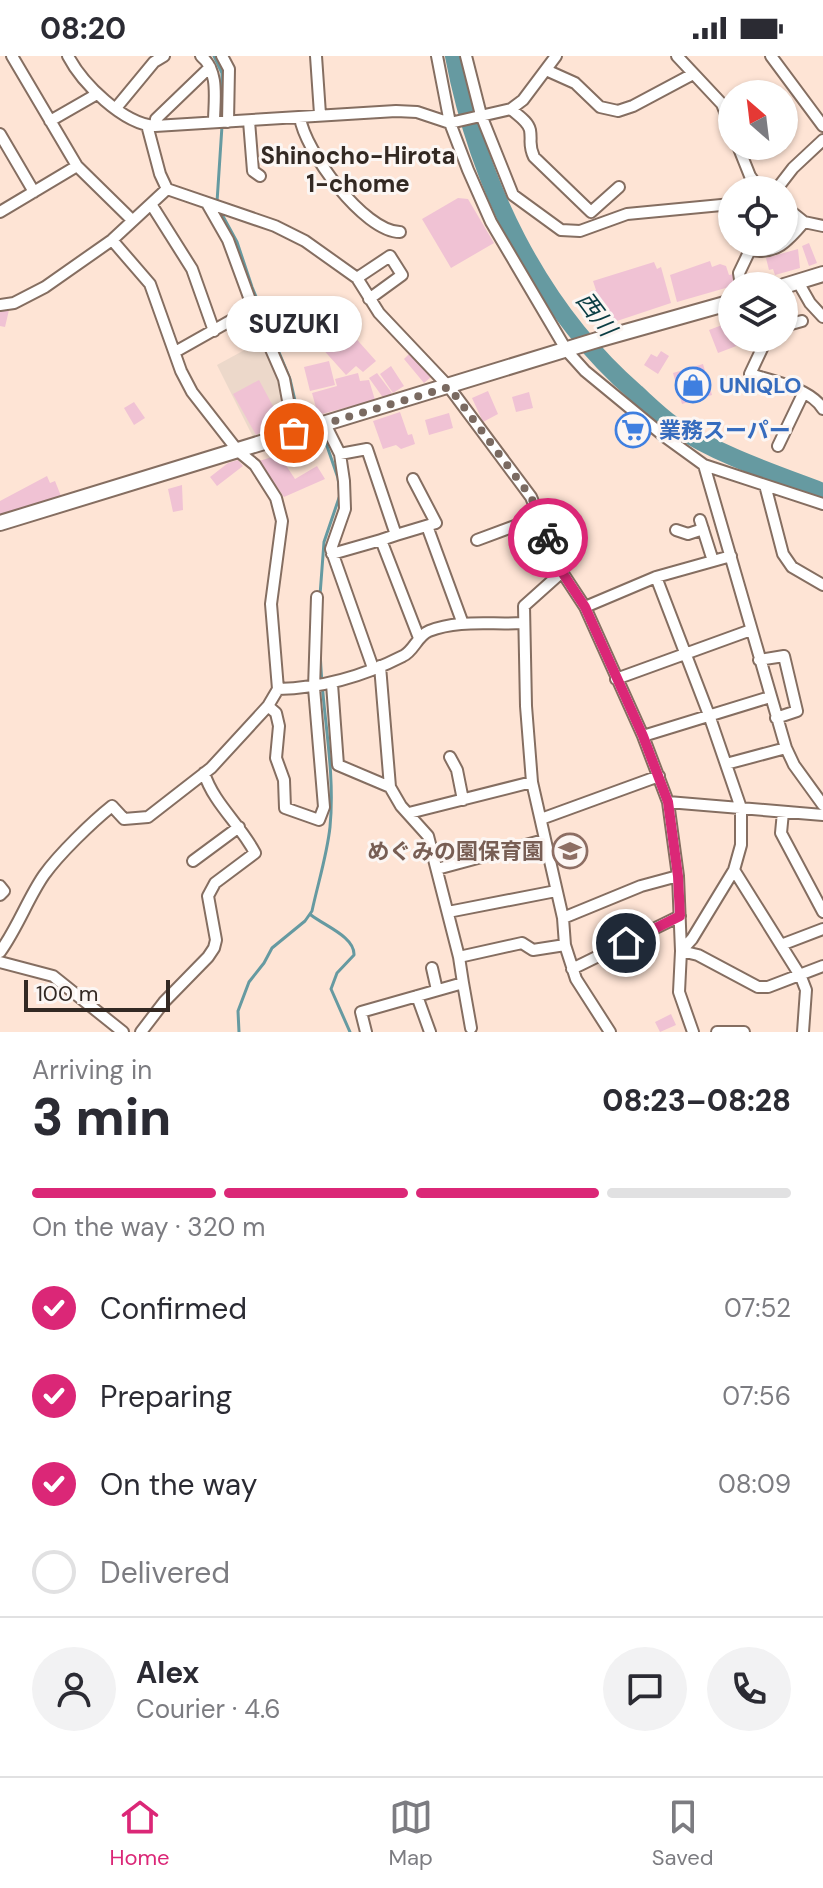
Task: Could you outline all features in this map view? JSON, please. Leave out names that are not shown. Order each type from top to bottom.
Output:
[{"type":"highway","points":[[798,282],[823,274]]},
{"type":"highway","points":[[0,523],[597,340],[718,306]]},
{"type":"street","points":[[12,56],[77,166],[132,220]]},
{"type":"street","points":[[68,56],[78,74],[97,94],[116,108],[151,125],[396,111],[417,112],[453,122],[511,109],[523,100],[556,56]]},
{"type":"street","points":[[116,108],[154,62],[164,56]]},
{"type":"street","points":[[201,56],[214,77],[214,122]]},
{"type":"street","points":[[222,56],[229,69],[228,122]]},
{"type":"street","points":[[316,56],[320,114]]},
{"type":"street","points":[[437,56],[453,122],[491,222],[585,371],[704,465],[823,504]]},
{"type":"street","points":[[466,56],[478,116],[513,195],[561,230],[580,231],[627,214],[718,205]]},
{"type":"street","points":[[677,56],[718,100]]},
{"type":"street","points":[[771,56],[823,126]]},
{"type":"street","points":[[151,125],[210,67]]},
{"type":"street","points":[[546,70],[575,83],[600,107],[618,111],[693,74]]},
{"type":"street","points":[[50,121],[97,94]]},
{"type":"street","points":[[511,109],[527,124],[530,131],[528,146],[534,157],[591,212],[619,187]]},
{"type":"street","points":[[300,117],[308,143],[356,208],[391,232],[400,232]]},
{"type":"street","points":[[249,121],[253,171],[260,176]]},
{"type":"street","points":[[151,125],[160,174],[167,189],[275,226],[305,241],[357,278],[369,299],[406,343],[449,387],[531,497],[562,572],[585,607],[643,736],[668,802],[678,876],[679,992],[693,1032]]},
{"type":"street","points":[[0,134],[34,192]]},
{"type":"street","points":[[787,176],[823,140]]},
{"type":"street","points":[[0,212],[77,166]]},
{"type":"street","points":[[0,305],[14,303],[45,287],[112,240],[167,189]]},
{"type":"street","points":[[151,204],[192,269],[214,331]]},
{"type":"street","points":[[208,205],[228,240],[284,379],[294,433]]},
{"type":"street","points":[[798,217],[804,222],[823,226]]},
{"type":"street","points":[[739,272],[750,250],[776,250],[804,222]]},
{"type":"street","points":[[0,952],[14,933],[44,875],[100,815],[112,806],[124,819],[148,817],[204,773],[268,706],[278,689],[271,604],[282,521],[276,498],[255,465],[238,451],[192,392],[150,284],[112,240]]},
{"type":"street","points":[[357,278],[390,256],[402,275],[369,299]]},
{"type":"street","points":[[798,291],[823,317]]},
{"type":"street","points":[[175,352],[253,308]]},
{"type":"street","points":[[798,322],[802,321]]},
{"type":"street","points":[[760,352],[750,374],[784,384],[819,403],[823,409]]},
{"type":"street","points":[[778,446],[803,394]]},
{"type":"street","points":[[325,424],[340,454],[344,481],[345,509],[332,554],[377,667],[390,787],[428,836],[459,957],[471,1028]]},
{"type":"street","points":[[340,454],[367,449],[396,535]]},
{"type":"street","points":[[704,465],[786,748],[794,765],[823,805]]},
{"type":"street","points":[[332,554],[436,523],[413,479]]},
{"type":"street","points":[[765,485],[783,554],[792,567],[823,585]]},
{"type":"street","points":[[477,540],[539,517]]},
{"type":"street","points":[[676,530],[688,534],[702,525],[713,561]]},
{"type":"street","points":[[427,526],[463,624]]},
{"type":"street","points":[[381,540],[419,638]]},
{"type":"street","points":[[585,607],[656,577],[731,556]]},
{"type":"street","points":[[562,572],[524,606],[522,623],[532,782],[572,969],[610,1032]]},
{"type":"street","points":[[656,577],[741,808],[741,845],[734,870],[692,939],[681,951]]},
{"type":"street","points":[[268,706],[276,713],[279,726],[276,758],[284,780],[285,808],[319,820],[324,807],[314,688],[317,597]]},
{"type":"street","points":[[278,689],[314,688],[377,667],[407,655],[419,638],[429,631],[463,624],[522,623]]},
{"type":"street","points":[[616,679],[751,630]]},
{"type":"street","points":[[759,660],[784,656],[797,711],[776,718]]},
{"type":"street","points":[[332,684],[338,765],[390,787]]},
{"type":"street","points":[[643,736],[770,697]]},
{"type":"street","points":[[726,764],[786,748]]},
{"type":"street","points":[[450,757],[457,770],[463,800]]},
{"type":"street","points":[[141,1032],[214,948],[216,940],[208,896],[215,883],[255,853],[210,791],[204,773]]},
{"type":"street","points":[[541,819],[659,776]]},
{"type":"street","points":[[409,813],[532,782]]},
{"type":"street","points":[[668,802],[823,815]]},
{"type":"street","points":[[783,812],[781,833],[823,912]]},
{"type":"street","points":[[193,861],[239,827]]},
{"type":"street","points":[[437,869],[544,840]]},
{"type":"street","points":[[734,870],[801,977],[806,990],[803,1032]]},
{"type":"street","points":[[563,918],[641,886],[678,876]]},
{"type":"street","points":[[0,886],[4,891],[0,895]]},
{"type":"street","points":[[448,912],[556,891]]},
{"type":"street","points":[[572,969],[680,916]]},
{"type":"street","points":[[781,945],[823,929]]},
{"type":"street","points":[[459,957],[522,943],[533,950],[565,945]]},
{"type":"street","points":[[681,951],[698,955],[758,987],[801,977],[823,966]]},
{"type":"street","points":[[0,962],[53,976],[123,1032]]},
{"type":"street","points":[[432,968],[437,990]]},
{"type":"street","points":[[366,1032],[361,1012],[463,983]]},
{"type":"street","points":[[417,996],[430,1032]]},
{"type":"street","points":[[717,1032],[744,1032]]},
{"type":"shaded area","points":[[261,341],[281,386],[288,424],[253,437],[217,365]]},
{"type":"building","points":[[458,198],[468,199],[494,243],[451,268],[422,219]]},
{"type":"building","points":[[809,243],[817,263],[809,266],[802,246]]},
{"type":"building","points":[[798,249],[800,268],[774,272],[773,269],[769,270],[766,258],[798,256]]},
{"type":"building","points":[[710,261],[712,267],[720,264],[726,266],[728,272],[718,272],[718,290],[677,302],[670,275]]},
{"type":"building","points":[[654,262],[657,269],[661,267],[671,303],[608,324],[602,310],[597,312],[590,291],[596,290],[593,281]]},
{"type":"building","points":[[0,308],[9,310],[5,327],[0,326]]},
{"type":"building","points":[[343,324],[376,361],[363,372],[356,366],[346,375],[320,346]]},
{"type":"building","points":[[718,327],[718,352],[721,352],[718,353],[709,330]]},
{"type":"building","points":[[661,351],[669,356],[658,374],[644,365],[651,354],[657,357]]},
{"type":"building","points":[[410,353],[431,377],[424,383],[404,359]]},
{"type":"building","points":[[329,361],[335,385],[310,391],[304,367]]},
{"type":"building","points":[[703,364],[712,395],[682,404],[673,373]]},
{"type":"building","points":[[391,366],[404,386],[393,393],[380,374]]},
{"type":"building","points":[[358,373],[360,381],[369,380],[375,400],[318,415],[312,393],[337,386],[335,379]]},
{"type":"building","points":[[377,373],[392,393],[384,399],[369,378]]},
{"type":"building","points":[[259,380],[281,421],[256,435],[233,394]]},
{"type":"building","points":[[488,391],[498,414],[483,422],[472,398]]},
{"type":"building","points":[[529,392],[533,408],[516,412],[512,397]]},
{"type":"building","points":[[134,402],[145,418],[134,425],[124,408]]},
{"type":"building","points":[[400,412],[408,435],[412,434],[415,444],[401,449],[396,445],[383,449],[373,421]]},
{"type":"building","points":[[449,413],[453,428],[429,435],[425,420]]},
{"type":"building","points":[[319,443],[322,453],[304,459],[301,449]]},
{"type":"building","points":[[279,455],[295,479],[317,466],[325,479],[284,497],[259,461]]},
{"type":"building","points":[[238,460],[243,466],[217,486],[210,477],[228,463]]},
{"type":"building","points":[[47,476],[50,483],[55,481],[63,501],[0,520],[0,501]]},
{"type":"building","points":[[182,485],[183,510],[173,512],[168,489]]},
{"type":"building","points":[[671,1014],[676,1025],[660,1032],[655,1022]]},
{"type":"waterway","points":[[214,56],[222,73],[222,119]]},
{"type":"waterway","name":"西川","points":[[454,56],[479,150],[517,240],[570,322],[601,359],[650,406],[690,436],[823,492]]},
{"type":"waterway","points":[[217,202],[222,126]]},
{"type":"waterway","points":[[219,209],[237,242],[290,379],[299,418]]},
{"type":"waterway","points":[[320,595],[324,542],[340,495],[338,478],[321,438]]},
{"type":"waterway","points":[[239,1032],[238,1011],[249,982],[272,948],[305,921],[312,911],[327,848],[331,781],[320,643]]},
{"type":"waterway","points":[[311,915],[345,937],[353,949],[354,955],[337,973],[331,989],[350,1032]]},
{"type":"way so far","points":[[294,433],[449,387],[531,497],[548,538]]},
{"type":"place","name":"UNIQLO","points":[[693,385]]},
{"type":"place","name":"業務スーパー","points":[[633,430]]},
{"type":"place","name":"SUZUKI","points":[[294,433]]},
{"type":"place","name":"めぐみの園保育園","points":[[570,851]]},
{"type":"district","name":"Shinocho-Hirota 1-chome","points":[[358,170]]},
{"type":"route","points":[[548,538],[562,572],[585,607],[643,736],[668,802],[680,916],[626,943]]}]
